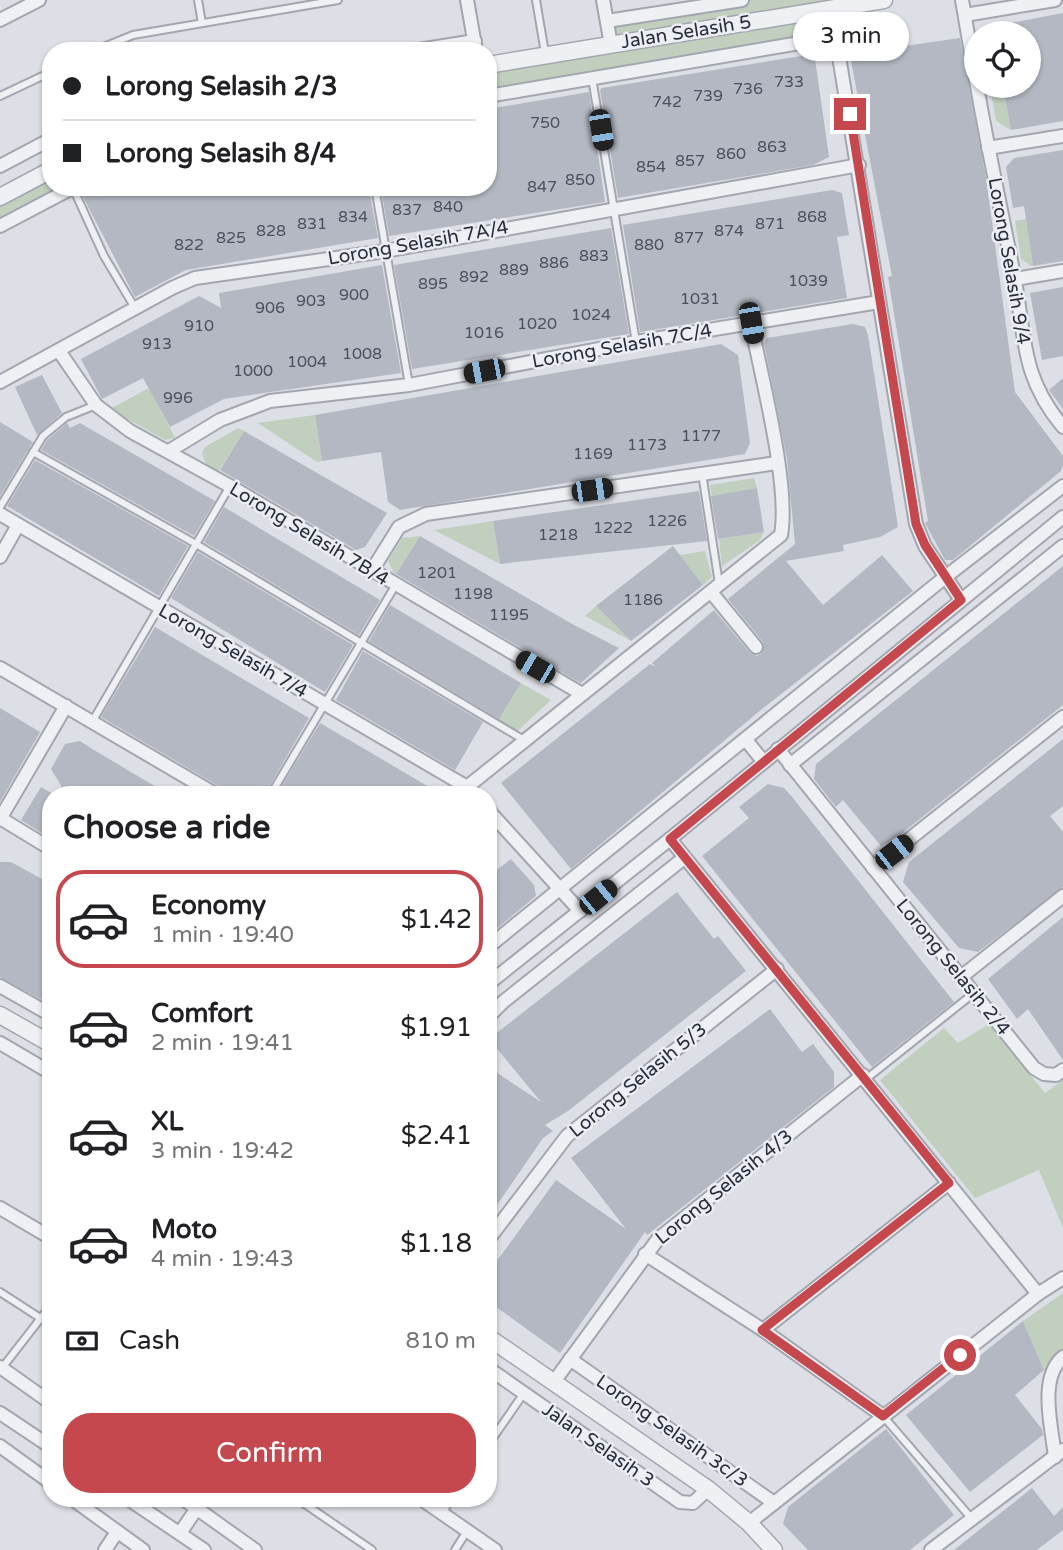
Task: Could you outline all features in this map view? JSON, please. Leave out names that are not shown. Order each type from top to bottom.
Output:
[{"type":"street","points":[[0,20],[39,0]]},
{"type":"street","points":[[467,0],[474,42]]},
{"type":"street","points":[[603,0],[611,45]]},
{"type":"street","name":"Jalan Selasih 5","points":[[607,21],[742,0]]},
{"type":"street","name":"Jalan Selasih 5","points":[[497,64],[856,2],[884,0]]},
{"type":"street","name":"Lorong Selasih 9/4","points":[[962,0],[966,21]]},
{"type":"street","points":[[965,15],[1055,0]]},
{"type":"street","points":[[831,8],[859,165],[916,524],[944,578],[961,600]]},
{"type":"street","points":[[497,94],[835,37]]},
{"type":"street","name":"Lorong Selasih 9/4","points":[[979,98],[1015,279],[1027,364],[1041,397],[1063,427]]},
{"type":"street","points":[[988,148],[1063,136]]},
{"type":"street","points":[[0,166],[42,144]]},
{"type":"street","name":"Lorong Selasih 7A/4","points":[[0,382],[195,278],[385,251],[859,165]]},
{"type":"street","points":[[0,197],[42,175]]},
{"type":"street","points":[[0,226],[58,196]]},
{"type":"street","points":[[1015,279],[1063,271]]},
{"type":"street","name":"Lorong Selasih 7C/4","points":[[169,451],[220,420],[270,401],[409,385],[636,342],[879,302]]},
{"type":"street","points":[[475,786],[524,740],[781,535],[783,523],[777,463],[751,323]]},
{"type":"street","name":"Lorong Selasih 7B/4","points":[[59,351],[96,405],[130,431],[230,486],[371,572],[582,694]]},
{"type":"street","points":[[371,572],[399,527],[426,514],[777,463]]},
{"type":"street","points":[[497,940],[944,578],[1063,486]]},
{"type":"street","name":"Lorong Selasih 7/4","points":[[0,514],[462,786]]},
{"type":"street","points":[[497,977],[1063,517]]},
{"type":"street","points":[[0,557],[18,525]]},
{"type":"street","points":[[790,765],[1063,546]]},
{"type":"street","points":[[715,588],[756,648]]},
{"type":"street","points":[[0,668],[201,786]]},
{"type":"street","points":[[42,844],[0,819],[66,706]]},
{"type":"street","points":[[873,868],[1063,717]]},
{"type":"street","points":[[746,740],[763,761]]},
{"type":"street","name":"Lorong Selasih 2/4","points":[[778,749],[1034,1068],[1044,1074],[1059,1073]]},
{"type":"street","points":[[497,820],[557,890],[580,911]]},
{"type":"street","points":[[670,839],[1038,1294]]},
{"type":"street","points":[[497,1008],[684,858]]},
{"type":"street","points":[[961,977],[1063,896]]},
{"type":"street","name":"Lorong Selasih 5/3","points":[[497,1228],[567,1136],[777,969]]},
{"type":"street","points":[[0,986],[42,1010]]},
{"type":"street","points":[[0,1015],[42,1039]]},
{"type":"street","points":[[0,1043],[42,1068]]},
{"type":"street","name":"Lorong Selasih 4/3","points":[[553,1383],[658,1238],[864,1077]]},
{"type":"street","points":[[762,1330],[949,1183]]},
{"type":"street","points":[[0,1208],[42,1233]]},
{"type":"street","points":[[645,1255],[762,1330],[883,1416]]},
{"type":"street","points":[[749,1523],[1038,1294],[1063,1278]]},
{"type":"street","name":"Jalan Selasih 3","points":[[497,1343],[708,1489],[749,1523],[774,1550]]},
{"type":"street","points":[[932,1550],[1059,1453],[1050,1377],[1055,1364],[1063,1357]]},
{"type":"street","name":"Lorong Selasih 3c/3","points":[[570,1359],[774,1503]]},
{"type":"street","points":[[1,1367],[42,1397]]},
{"type":"street","name":"Jalan Selasih 3","points":[[497,1374],[680,1502],[693,1503],[708,1489]]},
{"type":"street","points":[[0,1413],[42,1441]]},
{"type":"street","points":[[2,1452],[42,1477]]},
{"type":"street","points":[[83,1507],[143,1550]]},
{"type":"street","points":[[141,1507],[204,1550]]},
{"type":"street","points":[[180,1533],[197,1507]]},
{"type":"street","points":[[205,1507],[255,1550]]},
{"type":"street","points":[[433,1507],[495,1550]]},
{"type":"street","points":[[105,1550],[117,1532]]},
{"type":"lane","points":[[198,0],[202,23]]},
{"type":"lane","points":[[116,42],[133,35],[338,0]]},
{"type":"lane","points":[[537,0],[546,56]]},
{"type":"lane","points":[[0,96],[42,76]]},
{"type":"lane","points":[[592,78],[636,342]]},
{"type":"lane","points":[[78,196],[104,256],[136,310]]},
{"type":"lane","points":[[376,196],[409,385]]},
{"type":"lane","points":[[0,507],[43,436],[66,417],[96,405]]},
{"type":"lane","points":[[33,452],[196,544],[524,740]]},
{"type":"lane","points":[[702,473],[715,588]]},
{"type":"lane","points":[[92,722],[230,486]]},
{"type":"lane","points":[[276,786],[395,586]]},
{"type":"lane","points":[[864,1077],[974,993]]},
{"type":"lane","points":[[0,1292],[41,1318],[1,1367]]},
{"type":"lane","points":[[497,1432],[524,1393]]},
{"type":"lane","points":[[883,1416],[972,1519]]},
{"type":"lane","points":[[309,1507],[372,1550]]},
{"type":"lane","points":[[442,1513],[446,1507]]},
{"type":"lane","points":[[455,1550],[467,1531]]},
{"type":"green space","points":[[742,0],[884,0],[831,8],[835,37],[497,94],[497,64],[611,45],[607,21]]},
{"type":"green space","points":[[992,98],[1005,98],[1011,130],[996,121]]},
{"type":"green space","points":[[42,175],[42,196],[57,196],[0,226],[0,197]]},
{"type":"green space","points":[[1026,219],[1033,266],[1021,259],[1015,221]]},
{"type":"green space","points":[[149,388],[175,438],[165,440],[110,409]]},
{"type":"green space","points":[[315,415],[322,461],[317,462],[258,423]]},
{"type":"green space","points":[[238,428],[244,431],[218,472],[206,464],[202,453],[205,447]]},
{"type":"green space","points":[[754,478],[757,488],[712,496],[710,485]]},
{"type":"green space","points":[[493,521],[500,564],[434,530]]},
{"type":"green space","points":[[764,532],[759,541],[722,566],[719,539]]},
{"type":"green space","points":[[420,536],[395,575],[388,561],[402,538]]},
{"type":"green space","points":[[705,551],[712,577],[703,585],[680,555]]},
{"type":"green space","points":[[596,606],[631,641],[585,616]]},
{"type":"green space","points":[[521,683],[551,700],[515,733],[497,722]]},
{"type":"green space","points":[[989,1024],[1045,1093],[1063,1080],[1063,1228],[1039,1170],[975,1198],[880,1080],[944,1028],[958,1043]]},
{"type":"green space","points":[[1063,1293],[1063,1357],[1045,1372],[1023,1321]]},
{"type":"building","points":[[1063,13],[1063,121],[1011,130],[1005,98],[1041,98],[1041,21],[1021,21]]},
{"type":"building","points":[[960,38],[964,60],[964,98],[971,98],[986,178],[1015,392],[1063,456],[1061,471],[953,560],[945,560],[925,523],[928,521],[888,277],[892,276],[851,61],[854,49],[897,42],[898,47]]},
{"type":"building","points":[[808,55],[815,59],[829,157],[813,165],[618,198],[600,90],[602,88]]},
{"type":"building","points":[[589,92],[605,202],[389,236],[382,196],[497,196],[497,107]]},
{"type":"building","points":[[1063,150],[1063,261],[1033,266],[1024,206],[1013,208],[1006,167],[1014,158]]},
{"type":"building","points":[[832,190],[842,193],[849,235],[837,237],[847,298],[640,332],[623,225]]},
{"type":"building","points":[[370,196],[378,238],[186,270],[135,297],[83,197]]},
{"type":"building","points":[[611,228],[629,334],[412,369],[394,265]]},
{"type":"building","points":[[382,265],[401,373],[224,399],[170,427],[143,378],[102,399],[81,359],[199,296],[221,308],[219,293]]},
{"type":"building","points":[[1063,287],[1063,356],[1042,360],[1030,293]]},
{"type":"building","points":[[853,324],[865,327],[868,335],[898,527],[880,537],[843,545],[844,551],[786,561],[823,605],[882,555],[913,591],[762,709],[571,869],[501,783],[650,664],[656,667],[652,663],[714,610],[750,653],[757,656],[762,653],[763,642],[728,599],[795,544],[787,459],[764,344],[767,338]]},
{"type":"building","points":[[721,344],[738,355],[750,443],[745,454],[400,510],[388,502],[381,452],[322,461],[315,415]]},
{"type":"building","points":[[42,375],[62,413],[37,435],[15,387]]},
{"type":"building","points":[[1063,378],[1063,409],[1049,390]]},
{"type":"building","points":[[0,422],[33,442],[0,496]]},
{"type":"building","points":[[67,423],[70,428],[80,423],[215,501],[194,536],[41,450],[47,440]]},
{"type":"building","points":[[244,431],[387,513],[365,547],[356,550],[220,470]]},
{"type":"building","points":[[35,460],[188,546],[159,596],[7,506]]},
{"type":"building","points":[[757,488],[764,532],[718,539],[711,496]]},
{"type":"building","points":[[699,491],[707,541],[500,564],[493,521]]},
{"type":"building","points":[[224,507],[380,600],[359,635],[204,542]]},
{"type":"building","points":[[420,536],[619,648],[581,683],[575,680],[396,574]]},
{"type":"building","points":[[673,546],[703,585],[631,641],[596,606]]},
{"type":"building","points":[[198,552],[353,645],[325,692],[171,598]]},
{"type":"building","points":[[1063,566],[1063,705],[896,838],[881,846],[843,800],[836,807],[814,779],[816,764]]},
{"type":"building","points":[[390,605],[521,683],[499,719],[369,641]]},
{"type":"building","points":[[155,627],[309,718],[270,786],[218,786],[101,717]]},
{"type":"building","points":[[363,651],[483,722],[455,770],[336,700]]},
{"type":"building","points":[[0,708],[40,732],[0,802]]},
{"type":"building","points":[[320,723],[427,786],[282,786]]},
{"type":"building","points":[[1063,739],[1063,806],[1050,816],[1063,832],[1063,887],[978,952],[959,948],[903,882],[909,862]]},
{"type":"building","points":[[80,741],[155,786],[61,786],[51,769],[65,744]]},
{"type":"building","points":[[768,784],[784,788],[793,798],[954,1002],[872,1067],[702,856],[749,818],[739,807]]},
{"type":"building","points":[[41,787],[42,788],[42,833],[21,820]]},
{"type":"building","points":[[511,859],[534,885],[536,896],[497,928],[497,870]]},
{"type":"building","points":[[0,862],[11,862],[42,879],[42,1000],[0,977]]},
{"type":"building","points":[[677,892],[714,939],[718,936],[746,971],[568,1111],[545,1125],[553,1131],[543,1138],[497,1205],[497,1073],[541,1102],[497,1049],[497,1033]]},
{"type":"building","points":[[1063,917],[1063,1060],[1028,1009],[1017,1019],[988,979]]},
{"type":"building","points":[[770,1009],[802,1052],[813,1044],[834,1072],[834,1087],[647,1235],[645,1232],[560,1353],[497,1308],[497,1261],[556,1180],[626,1229],[571,1158]]},
{"type":"building","points":[[1023,1321],[1044,1370],[1015,1395],[1042,1429],[1043,1435],[970,1492],[906,1415]]},
{"type":"building","points":[[886,1429],[954,1515],[910,1550],[808,1550],[783,1524],[788,1507]]},
{"type":"building","points":[[1032,1488],[1054,1516],[1063,1507],[1063,1530],[1037,1550],[954,1550]]},
{"type":"route","points":[[850,114],[916,524],[944,578],[961,600],[670,839],[949,1183],[762,1330],[883,1416],[960,1355]]}]
